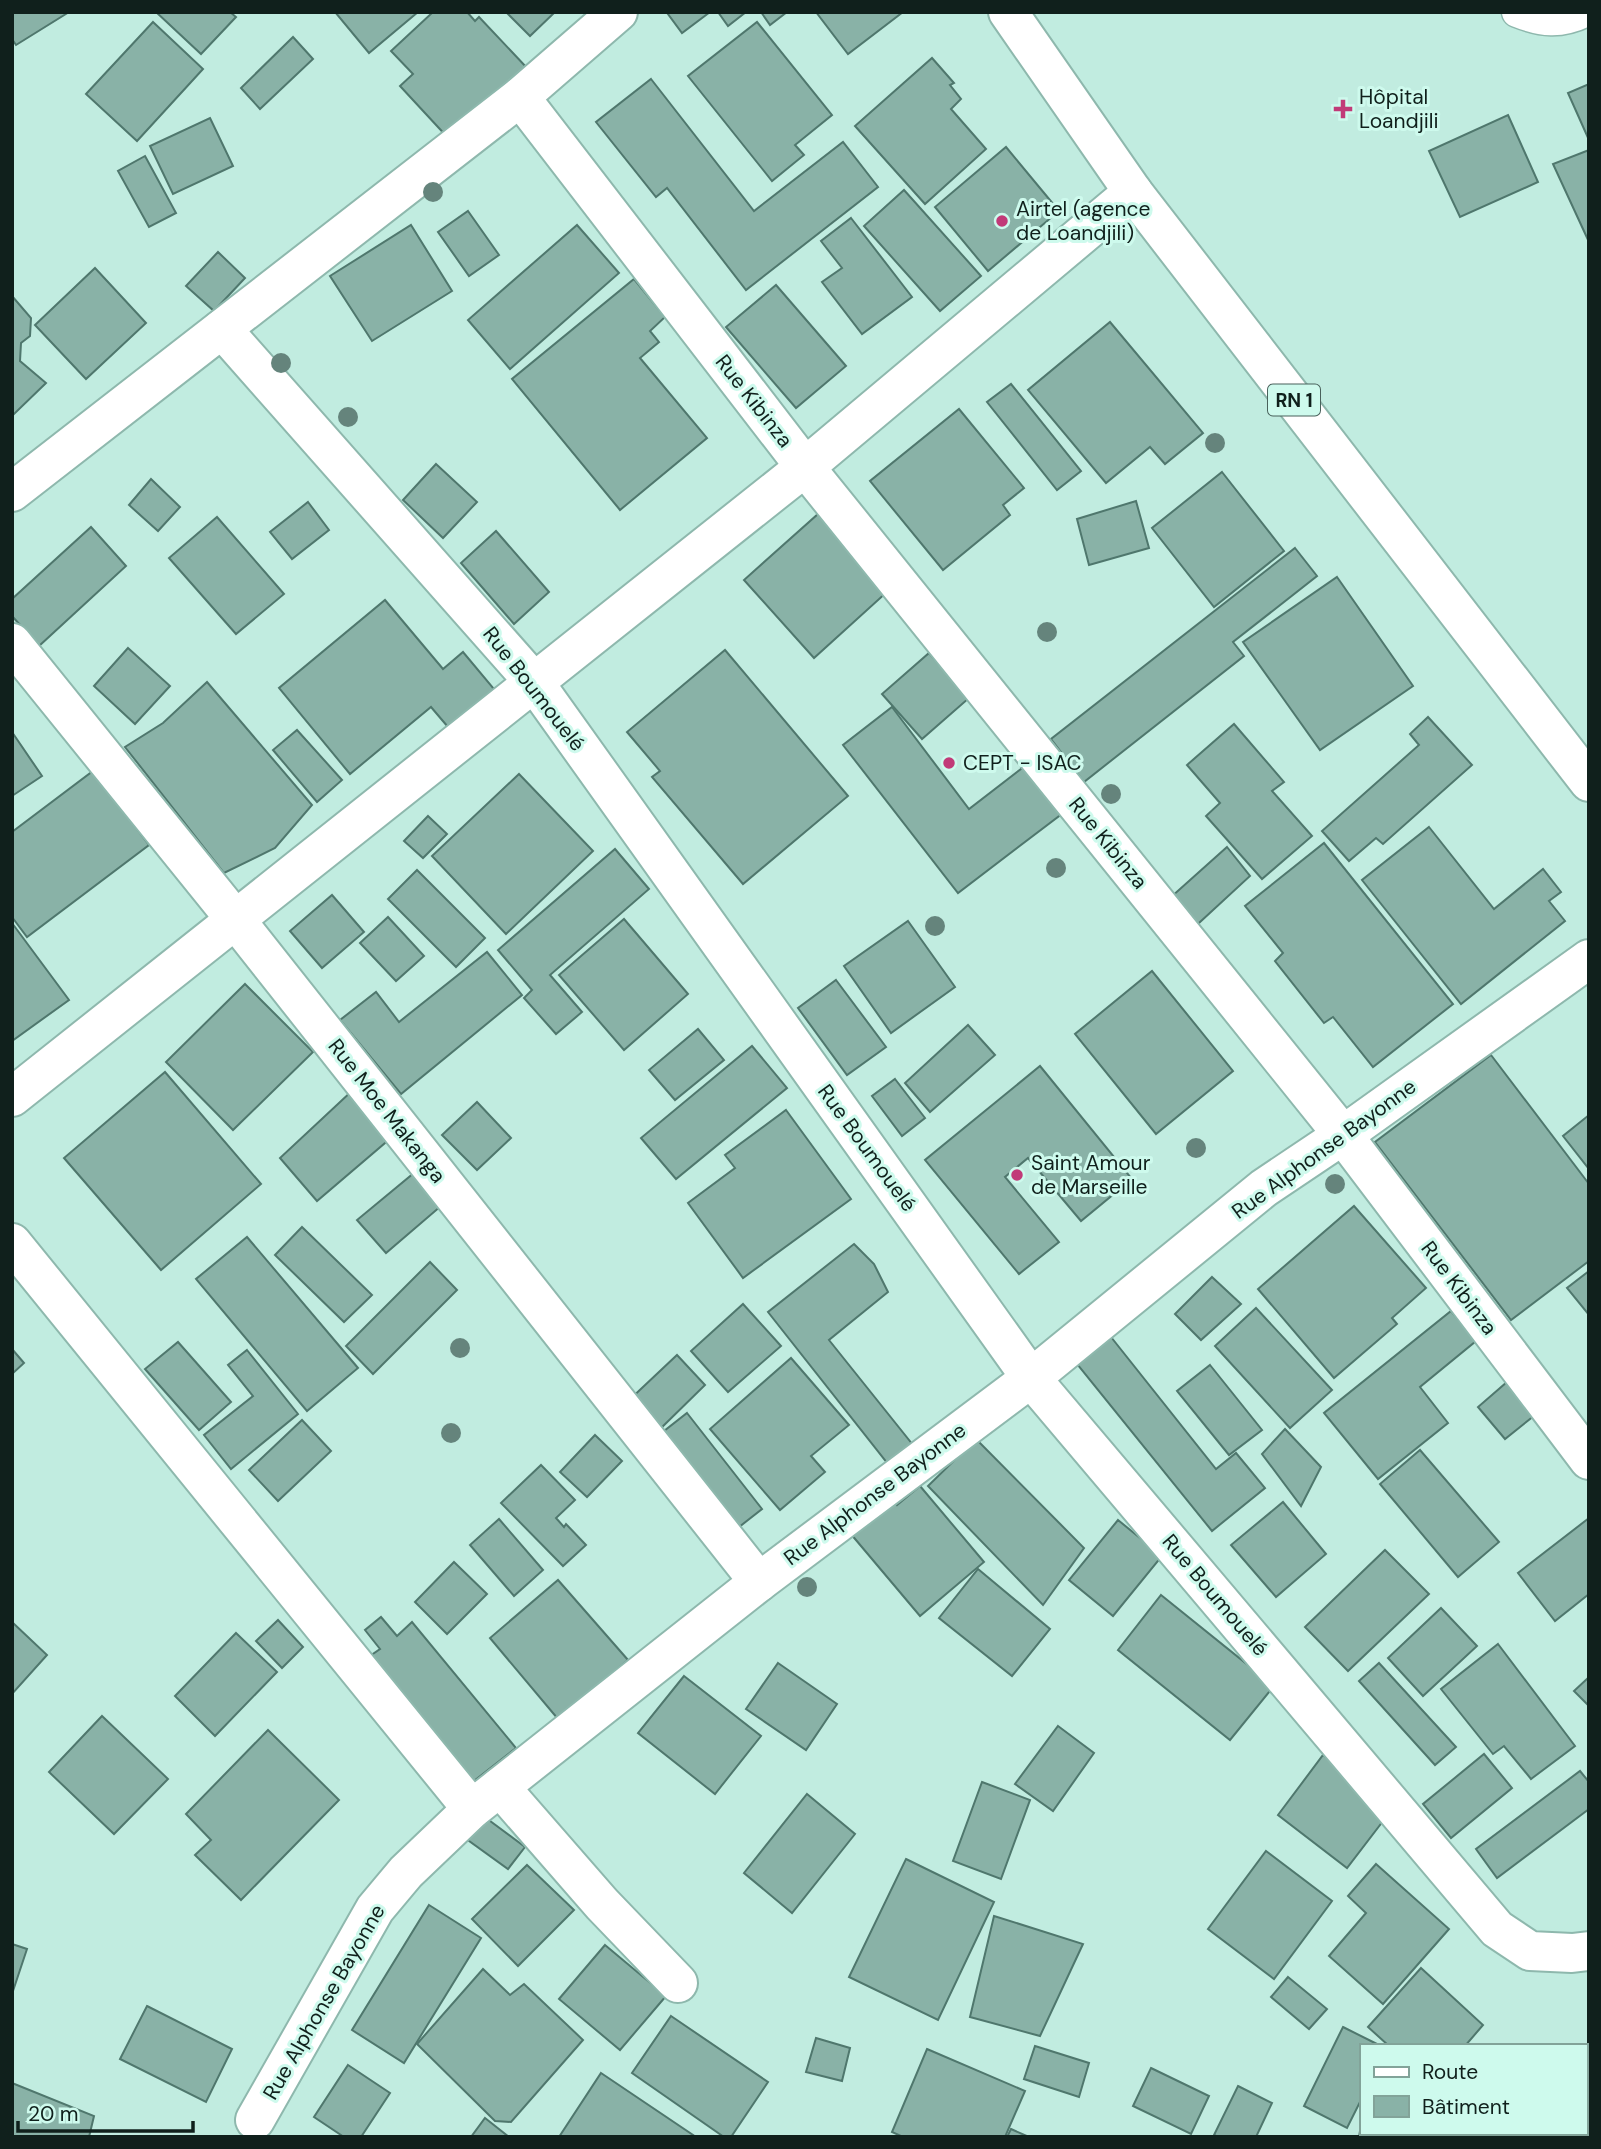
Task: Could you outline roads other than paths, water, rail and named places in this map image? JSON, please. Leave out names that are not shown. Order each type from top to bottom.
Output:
[{"type":"main road","points":[[12,492],[520,97],[618,12]]},
{"type":"main road","name":"RN 1","points":[[1008,12],[1133,192],[1589,782]]},
{"type":"main road","name":"Rue Kibinza","points":[[520,97],[805,467],[1343,1135],[1589,1461]]},
{"type":"main road","points":[[12,1097],[805,467],[1133,192]]},
{"type":"main road","name":"Rue Boumouelé","points":[[222,329],[534,682],[1031,1378],[1497,1929],[1530,1951],[1589,1951]]},
{"type":"main road","name":"Rue Moe Makanga","points":[[12,643],[235,919],[759,1582]]},
{"type":"main road","name":"Rue Alphonse Bayonne","points":[[255,2120],[376,1909],[406,1872],[486,1798],[759,1582],[1031,1378],[1264,1188],[1343,1135],[1589,959]]},
{"type":"main road","points":[[12,1243],[486,1798],[602,1904],[678,1983]]},
{"type":"lane","points":[[1517,12],[1536,20],[1568,20],[1585,12]]},
{"type":"place","name":"Hôpital Loandjili","points":[[1343,109]]},
{"type":"place","name":"Airtel (agence de Loandjili)","points":[[1002,221]]},
{"type":"place","name":"CEPT - ISAC","points":[[949,763]]},
{"type":"place","name":"Saint Amour de Marseille","points":[[1017,1175]]}]
